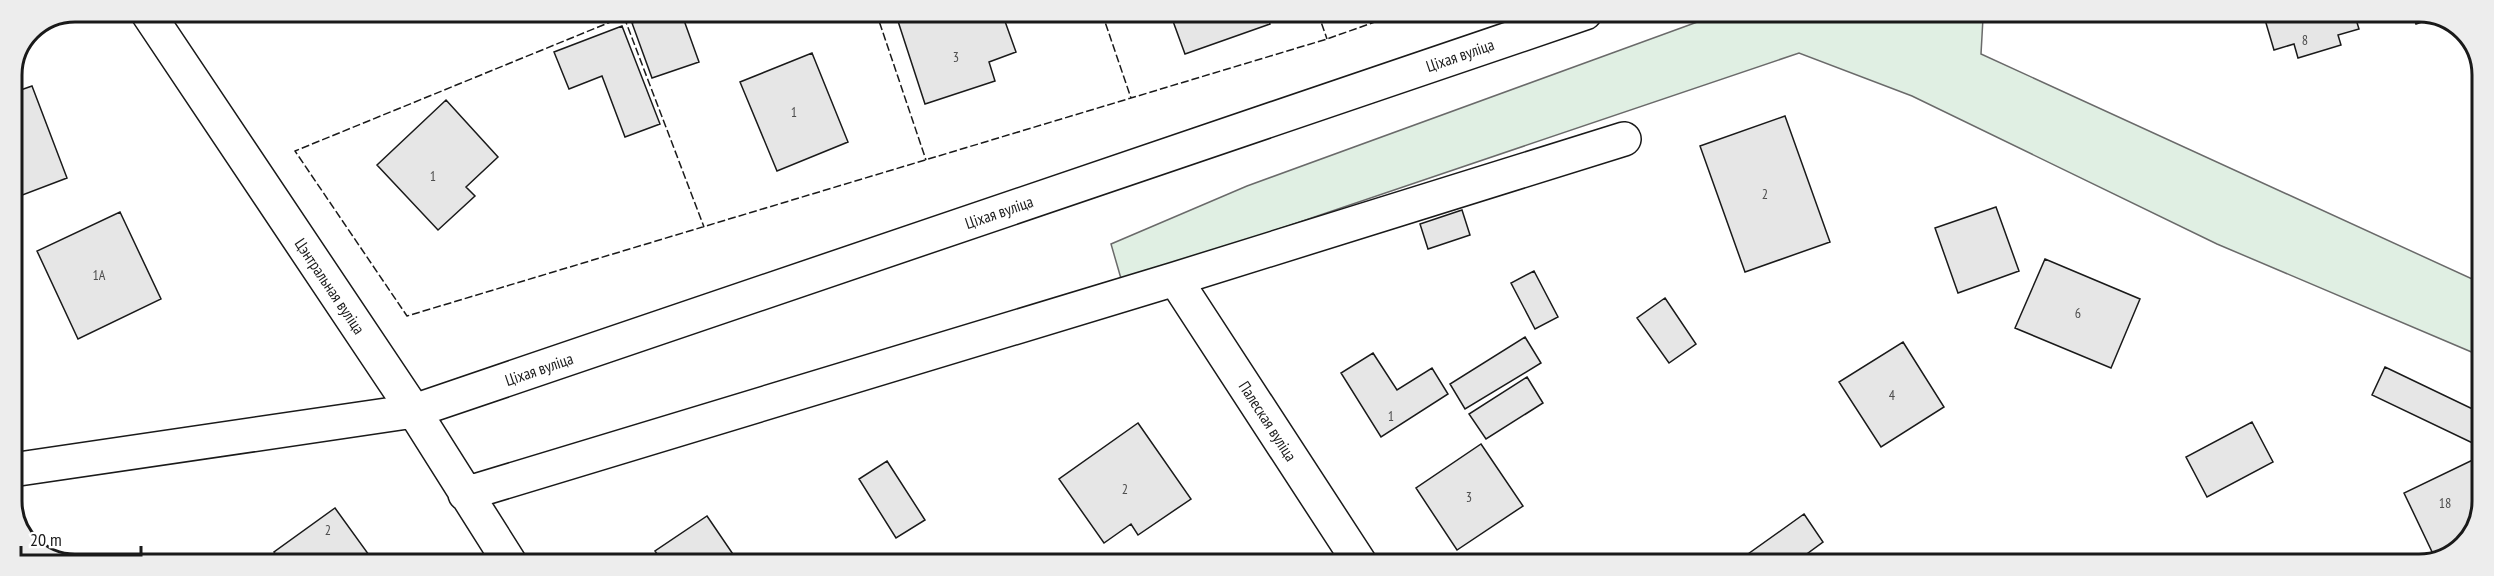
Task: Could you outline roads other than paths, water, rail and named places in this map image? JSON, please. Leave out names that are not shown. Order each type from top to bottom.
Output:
[{"type":"street","name":"Цэнтральная вуліца","points":[[154,22],[414,411],[504,554]]},
{"type":"street","name":"Ціхая вуліца","points":[[23,468],[414,411],[1559,22]]},
{"type":"street","points":[[465,494],[1175,279],[1624,139]]},
{"type":"street","name":"Палеская вуліца","points":[[1175,279],[1354,554]]}]
